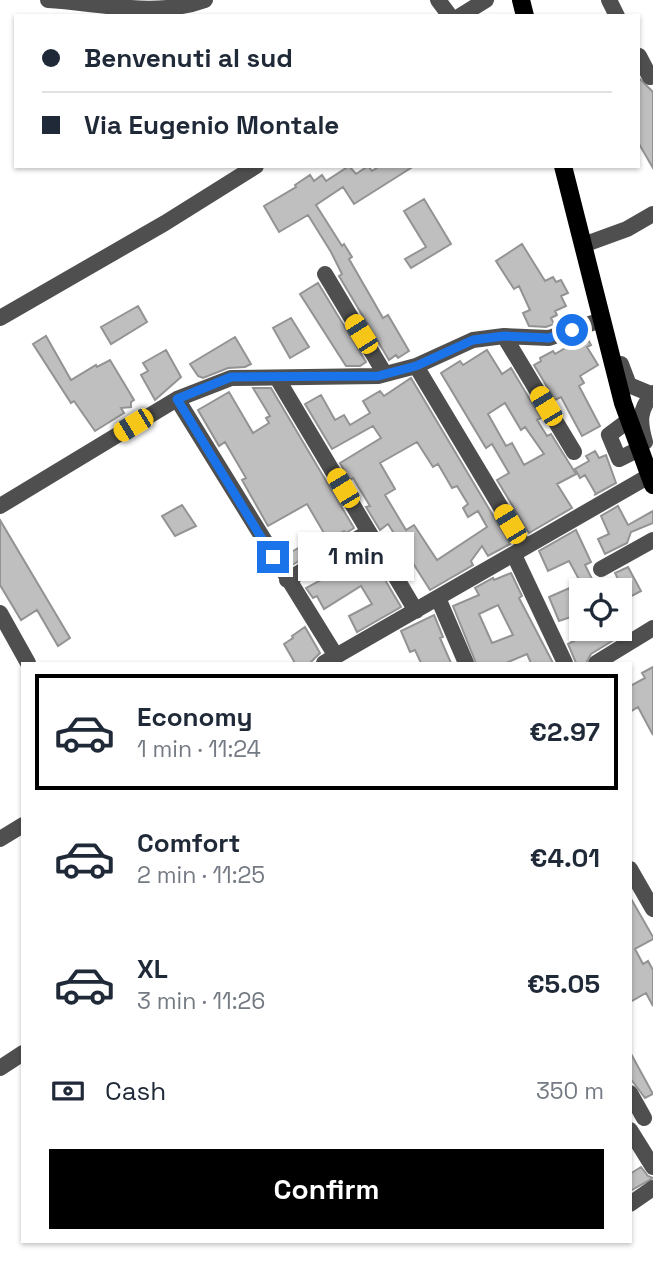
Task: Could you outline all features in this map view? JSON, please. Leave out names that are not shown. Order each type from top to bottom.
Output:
[{"type":"main road","points":[[564,168],[603,329],[629,420],[650,478]]},
{"type":"street","points":[[48,0],[149,9],[205,0]]},
{"type":"street","points":[[463,14],[486,0]]},
{"type":"street","points":[[640,58],[650,77]]},
{"type":"street","points":[[0,318],[253,168]]},
{"type":"street","points":[[583,245],[627,229],[653,214]]},
{"type":"street","points":[[324,274],[385,374]]},
{"type":"street","points":[[0,506],[177,399],[231,377],[385,374],[416,366],[473,340],[504,336],[549,338],[603,329],[617,350],[629,385],[652,393],[641,415],[640,424],[652,461],[650,478],[519,550],[330,660],[288,580],[177,399]]},
{"type":"street","points":[[504,336],[574,452]]},
{"type":"street","points":[[416,366],[519,550],[565,662]]},
{"type":"street","points":[[277,377],[416,611]]},
{"type":"street","points":[[288,580],[369,532]]},
{"type":"street","points":[[601,569],[653,540]]},
{"type":"street","points":[[438,598],[466,662]]},
{"type":"street","points":[[0,614],[27,662]]},
{"type":"street","points":[[598,662],[653,628]]},
{"type":"street","points":[[0,839],[21,826]]},
{"type":"street","points":[[632,872],[653,909]]},
{"type":"street","points":[[0,1068],[21,1054]]},
{"type":"street","points":[[632,1099],[653,1167]]},
{"type":"street","points":[[632,1202],[653,1188]]},
{"type":"building","points":[[640,79],[653,92],[653,168],[640,146]]},
{"type":"building","points":[[346,168],[351,168],[356,174],[365,168],[372,171],[377,168],[411,168],[354,204],[343,187],[316,205],[352,257],[349,259],[383,318],[388,315],[409,351],[398,358],[396,355],[389,360],[339,276],[342,274],[331,252],[308,215],[279,232],[264,206],[296,187],[295,185],[310,175],[314,181],[322,175],[326,181]]},
{"type":"building","points":[[424,199],[451,244],[411,268],[405,259],[426,247],[404,211]]},
{"type":"building","points":[[522,244],[545,281],[553,277],[556,282],[561,280],[568,293],[561,296],[566,306],[555,311],[557,315],[551,318],[554,324],[546,327],[529,326],[523,313],[530,310],[519,286],[514,289],[496,261]]},
{"type":"building","points":[[318,283],[366,362],[360,366],[346,366],[300,294]]},
{"type":"building","points":[[138,306],[147,322],[111,344],[101,327]]},
{"type":"building","points":[[291,318],[309,347],[290,358],[273,328]]},
{"type":"building","points":[[46,336],[71,380],[110,360],[134,400],[131,407],[121,408],[124,413],[95,431],[74,401],[71,403],[33,344]]},
{"type":"building","points":[[586,336],[591,345],[587,347],[598,365],[580,376],[584,383],[579,386],[600,426],[582,436],[561,397],[555,400],[534,365],[541,361],[540,358],[553,351],[555,354]]},
{"type":"building","points":[[235,337],[251,364],[228,368],[203,378],[198,376],[190,364]]},
{"type":"building","points":[[166,350],[181,377],[155,400],[141,375],[148,371],[143,363]]},
{"type":"building","points":[[487,350],[502,374],[511,368],[541,418],[537,420],[547,436],[551,434],[576,474],[557,484],[572,508],[529,533],[497,480],[509,473],[492,444],[486,448],[441,373],[460,361],[463,365]],"holes":[[[505,403],[521,430],[525,427],[544,454],[524,465],[512,443],[506,446],[488,414]]]},
{"type":"building","points":[[411,378],[510,544],[488,556],[482,546],[471,561],[473,565],[430,590],[388,524],[380,530],[366,507],[370,506],[340,463],[381,438],[373,426],[332,449],[305,404],[321,395],[335,420],[344,415],[350,425],[370,413],[363,401],[380,391],[384,396]],"holes":[[[417,442],[433,467],[438,464],[452,488],[457,486],[468,504],[463,508],[468,517],[478,511],[487,527],[437,560],[414,525],[406,530],[385,495],[395,489],[380,463]]]},
{"type":"building","points":[[253,388],[271,388],[354,528],[328,540],[307,504],[268,526],[242,480],[246,478],[225,442],[219,446],[198,410],[229,392],[253,433],[269,423],[266,418],[270,416]]},
{"type":"building","points":[[595,451],[599,458],[606,455],[616,483],[596,494],[585,475],[580,478],[575,469],[589,461],[586,456]]},
{"type":"building","points":[[182,505],[196,526],[175,536],[162,516]]},
{"type":"building","points":[[618,506],[628,525],[653,511],[653,523],[631,532],[627,543],[605,554],[598,539],[609,534],[601,516]]},
{"type":"building","points":[[0,520],[70,638],[58,646],[37,610],[21,620],[0,585]]},
{"type":"building","points":[[576,530],[591,562],[585,565],[592,578],[578,578],[569,561],[548,571],[539,551]]},
{"type":"building","points":[[314,539],[320,548],[292,565],[286,555]]},
{"type":"building","points":[[365,546],[401,607],[357,632],[349,616],[372,604],[361,586],[324,609],[317,596],[313,598],[306,588],[332,574],[335,579],[340,566],[358,555],[357,551]]},
{"type":"building","points":[[628,567],[641,591],[632,596],[632,578],[618,578],[615,573]]},
{"type":"building","points":[[511,573],[522,596],[519,598],[552,662],[531,662],[527,654],[508,662],[476,662],[453,606],[479,595],[475,588],[493,578],[494,580]],"holes":[[[498,605],[513,635],[492,643],[479,614]]]},
{"type":"building","points":[[569,588],[569,618],[559,621],[549,597]]},
{"type":"building","points":[[434,615],[451,662],[421,662],[415,650],[410,652],[401,631]]},
{"type":"building","points":[[305,627],[320,653],[311,662],[294,662],[284,644],[293,638],[292,636]]},
{"type":"building","points":[[574,641],[612,641],[591,654],[587,662],[576,662],[568,644]]},
{"type":"building","points":[[653,667],[653,735],[638,707],[632,711],[632,685],[645,678],[642,673]]},
{"type":"building","points":[[632,900],[653,937],[635,949],[643,964],[648,961],[653,970],[653,1006],[646,993],[632,1001]]},
{"type":"building","points":[[632,1056],[653,1094],[645,1098],[632,1081]]},
{"type":"building","points":[[641,1167],[653,1178],[632,1190],[632,1173]]},
{"type":"route","points":[[273,557],[177,399],[231,377],[378,376],[416,366],[473,340],[504,336],[549,338],[572,330]]}]
